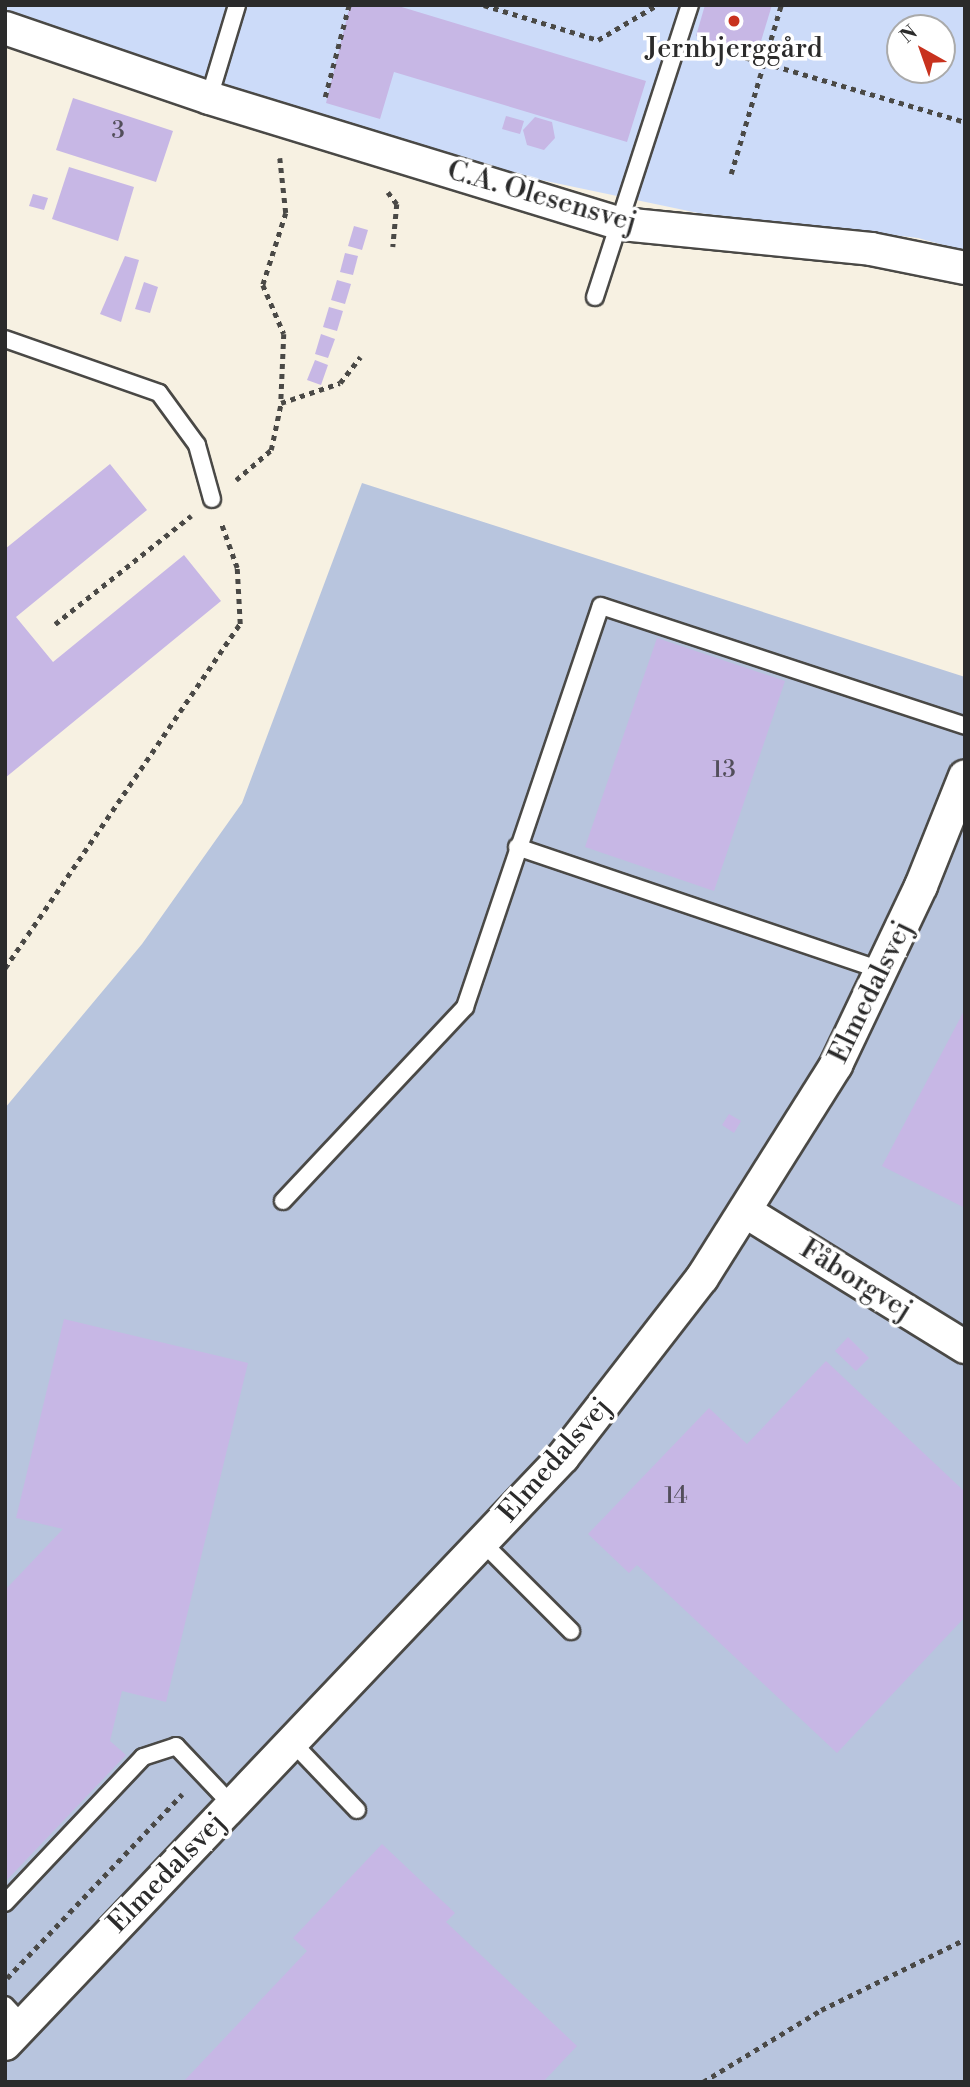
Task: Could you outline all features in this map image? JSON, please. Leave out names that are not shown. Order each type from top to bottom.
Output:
[{"type":"street","name":"C.A. Olesensvej","points":[[5,28],[209,98],[622,224],[883,250],[965,268]]},
{"type":"street","name":"Elmedalsvej","points":[[11,2024],[232,1805],[563,1457],[747,1213],[836,1065],[881,970],[965,776]]},
{"type":"street","name":"Fåborgvej","points":[[747,1213],[965,1347]]},
{"type":"lane","points":[[209,98],[237,5]]},
{"type":"lane","points":[[595,297],[622,224],[690,5]]},
{"type":"lane","points":[[5,340],[159,393],[197,445],[212,499]]},
{"type":"lane","points":[[283,1200],[465,1007],[517,847],[601,606],[965,726]]},
{"type":"lane","points":[[517,847],[881,970]]},
{"type":"lane","points":[[482,1542],[572,1631]]},
{"type":"lane","points":[[292,1742],[357,1810]]},
{"type":"lane","points":[[5,1903],[144,1757],[176,1746],[232,1805]]},
{"type":"path","points":[[308,5],[324,5]]},
{"type":"path","points":[[484,5],[598,40],[657,5]]},
{"type":"path","points":[[731,174],[781,5]]},
{"type":"path","points":[[679,38],[965,122]]},
{"type":"path","points":[[275,118],[286,213],[262,285],[284,334],[281,403]]},
{"type":"path","points":[[5,968],[240,624],[237,568],[212,499]]},
{"type":"path","points":[[5,1980],[202,1773]]},
{"type":"path","points":[[704,2082],[821,2010],[965,1940]]},
{"type":"shaded area","points":[[5,5],[965,5],[965,251],[918,238],[698,213],[522,176],[209,83],[5,11]]},
{"type":"shaded area","points":[[362,483],[965,677],[965,2082],[5,2082],[5,1108],[142,944],[242,803]]},
{"type":"building","points":[[350,5],[395,5],[646,81],[627,142],[394,72],[380,119],[326,103]]},
{"type":"building","name":"Jernbjerggård","points":[[705,5],[772,5],[757,54],[696,36]]},
{"type":"building","points":[[73,98],[173,131],[156,182],[56,150]]},
{"type":"building","points":[[506,116],[524,121],[520,134],[502,129]]},
{"type":"building","points":[[535,117],[552,122],[555,138],[544,150],[527,145],[523,130]]},
{"type":"building","points":[[69,167],[134,187],[118,241],[52,219]]},
{"type":"building","points":[[33,194],[48,198],[44,210],[29,206]]},
{"type":"building","points":[[354,226],[368,230],[362,250],[348,246]]},
{"type":"building","points":[[345,253],[358,256],[353,275],[340,272]]},
{"type":"building","points":[[125,256],[139,260],[121,322],[100,314]]},
{"type":"building","points":[[337,280],[351,284],[345,304],[331,300]]},
{"type":"building","points":[[144,282],[158,287],[150,313],[135,309]]},
{"type":"building","points":[[329,307],[343,311],[337,331],[323,327]]},
{"type":"building","points":[[321,334],[335,339],[328,358],[315,354]]},
{"type":"building","points":[[315,360],[328,365],[321,385],[307,380]]},
{"type":"building","points":[[110,464],[147,510],[16,617],[53,662],[184,555],[221,601],[5,778],[5,549]]},
{"type":"building","points":[[657,638],[785,681],[714,891],[585,847]]},
{"type":"building","points":[[965,1009],[965,1208],[882,1166]]},
{"type":"building","points":[[729,1114],[741,1121],[734,1133],[722,1125]]},
{"type":"building","points":[[64,1319],[248,1363],[166,1702],[122,1691],[110,1741],[126,1755],[5,1882],[5,1590],[63,1529],[16,1518]]},
{"type":"building","points":[[848,1337],[869,1358],[856,1371],[835,1351]]},
{"type":"building","points":[[826,1361],[965,1492],[965,1617],[837,1753],[637,1565],[629,1573],[588,1534],[709,1408],[747,1444]]},
{"type":"building","points":[[382,1844],[455,1913],[446,1922],[577,2046],[543,2082],[183,2082],[307,1951],[293,1938]]},
{"type":"place","name":"Jernbjerggård","points":[[734,21]]}]
